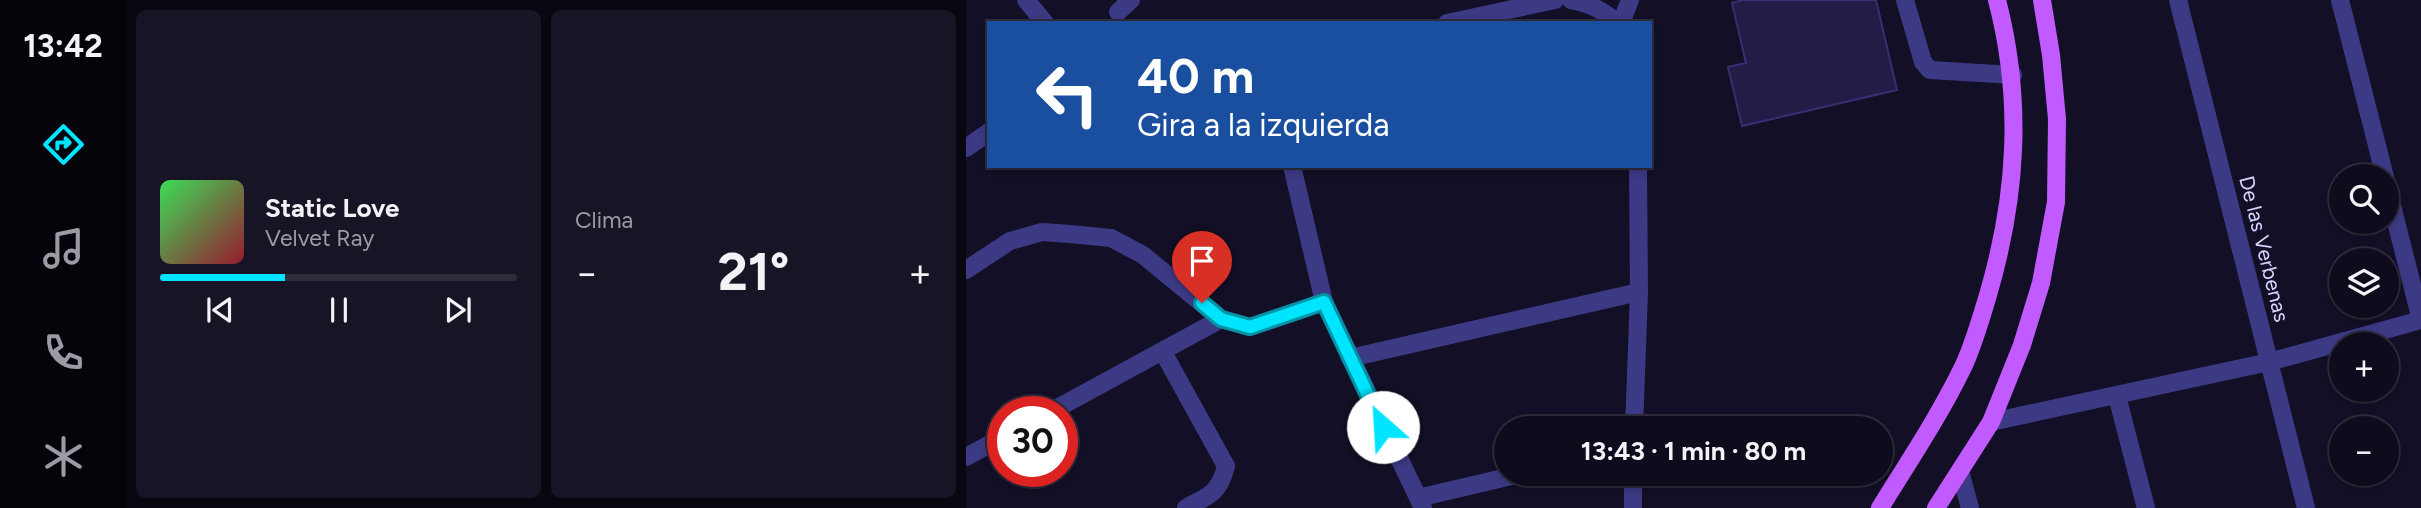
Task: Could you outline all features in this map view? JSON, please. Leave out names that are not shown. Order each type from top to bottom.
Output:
[{"type":"main road","points":[[1880,508],[1934,420],[1964,364],[1998,262],[2008,211],[2014,151],[2013,75],[1997,0]]},
{"type":"main road","points":[[1936,508],[1991,422],[2022,345],[2041,283],[2056,202],[2057,119],[2042,0]]},
{"type":"street","points":[[1026,0],[1043,21]]},
{"type":"street","points":[[1456,21],[1555,0]]},
{"type":"street","points":[[1621,21],[1630,0]]},
{"type":"street","points":[[1905,0],[1923,62],[1930,71],[2013,75]]},
{"type":"street","name":"De las Verbenas","points":[[2178,0],[2306,508]]},
{"type":"street","points":[[2340,0],[2382,164]]},
{"type":"street","points":[[1579,1],[1603,10],[1617,21]]},
{"type":"street","points":[[966,148],[987,133]]},
{"type":"street","points":[[1292,168],[1324,302],[1421,503],[1494,482]]},
{"type":"street","points":[[1634,416],[1639,292],[1638,168]]},
{"type":"street","points":[[966,270],[1010,241],[1042,232],[1111,237],[1143,255],[1221,319],[1250,327],[1324,302]]},
{"type":"street","points":[[1991,422],[2269,362],[2421,320],[2399,233]]},
{"type":"street","points":[[1350,358],[1639,292]]},
{"type":"street","points":[[1078,397],[1221,319]]},
{"type":"street","points":[[1163,352],[1226,466],[1222,481],[1215,492],[1186,508]]},
{"type":"street","points":[[2117,396],[2146,508]]},
{"type":"street","points":[[966,457],[987,446]]},
{"type":"street","points":[[1960,471],[1970,508]]},
{"type":"street","points":[[1633,486],[1633,508]]},
{"type":"building","points":[[1743,0],[1876,0],[1897,90],[1742,126],[1728,67],[1746,63],[1732,3]]},
{"type":"route","points":[[1202,303],[1221,319],[1250,327],[1324,302],[1383,427]]}]
